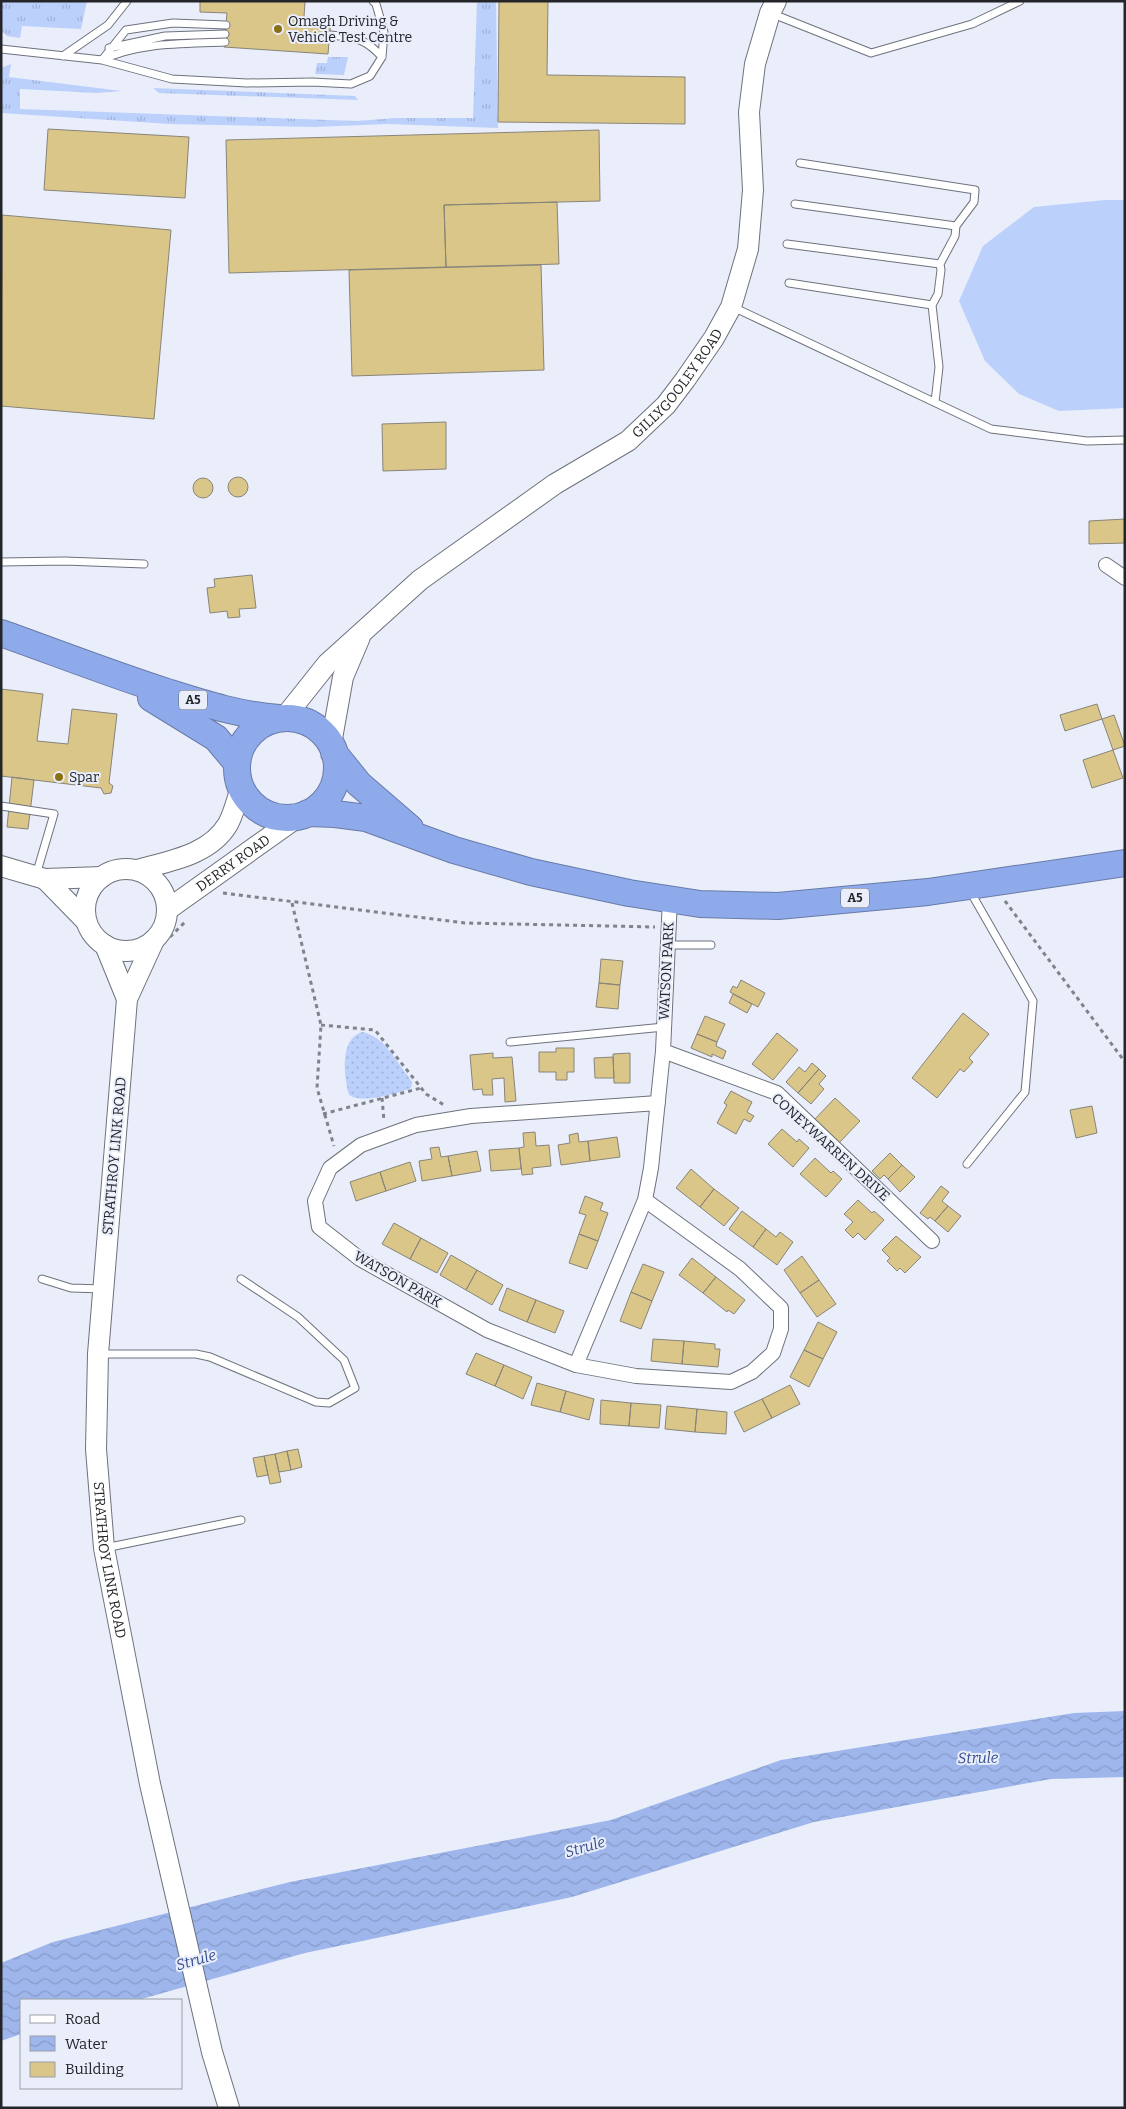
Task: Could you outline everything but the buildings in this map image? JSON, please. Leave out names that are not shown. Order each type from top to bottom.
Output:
[{"type":"highway","name":"A5","points":[[1,633],[109,674],[220,708],[247,715],[293,718],[307,722],[321,731],[359,784],[422,837]]},
{"type":"highway","name":"A5","points":[[109,674],[193,722],[216,738],[239,775],[249,801],[262,811],[277,817],[304,814],[334,814],[366,818],[454,850],[531,872],[629,893],[700,904],[778,906],[928,892],[1125,863]]},
{"type":"highway","points":[[239,775],[244,741],[254,730],[266,722],[281,718]]},
{"type":"highway","points":[[304,814],[321,804],[331,792],[336,776],[336,759],[332,748]]},
{"type":"main road","name":"GILLYGOOLEY ROAD","points":[[281,718],[327,664],[346,645],[362,633],[420,580],[555,484],[628,441],[666,405],[681,386],[714,338],[731,307],[748,249],[752,190],[749,112],[755,64],[773,7]]},
{"type":"main road","name":"GILLYGOOLEY ROAD","points":[[332,748],[343,677],[362,633]]},
{"type":"main road","points":[[138,870],[151,877],[158,884],[166,898],[165,922],[154,940],[141,948],[132,950],[114,949],[105,945],[91,932],[86,921],[85,905],[87,896],[102,877],[112,871],[124,869],[138,870],[193,854],[217,838],[228,824],[239,775]]},
{"type":"main road","name":"DERRY ROAD","points":[[167,910],[304,814]]},
{"type":"main road","points":[[1,866],[40,877],[102,877]]},
{"type":"main road","points":[[40,877],[86,921]]},
{"type":"main road","name":"STRATHROY LINK ROAD","points":[[154,940],[127,999],[98,1354],[96,1449],[104,1548],[150,1784],[212,2052],[229,2108]]},
{"type":"main road","name":"STRATHROY LINK ROAD","points":[[105,945],[127,999]]},
{"type":"street","points":[[1106,566],[1125,578]]},
{"type":"street","name":"WATSON PARK","points":[[576,1365],[644,1200],[651,1168],[663,1050],[670,899]]},
{"type":"street","name":"CONEYWARREN DRIVE","points":[[663,1050],[777,1093],[932,1241]]},
{"type":"street","name":"WATSON PARK","points":[[644,1200],[740,1269],[781,1308],[781,1329],[773,1353],[752,1372],[732,1382],[636,1376],[576,1365],[487,1330],[360,1259],[319,1227],[315,1201],[330,1168],[340,1160],[361,1145],[416,1126],[471,1116],[658,1103]]},
{"type":"lane","points":[[63,56],[108,26],[127,1]]},
{"type":"lane","points":[[1,49],[102,60],[172,79],[247,83],[312,82],[351,84],[370,76],[382,57],[384,32],[376,4],[373,1]]},
{"type":"lane","points":[[773,7],[871,53],[972,24],[1020,1]]},
{"type":"lane","points":[[102,60],[109,48],[126,30],[173,23],[226,25]]},
{"type":"lane","points":[[109,48],[165,36],[225,34]]},
{"type":"lane","points":[[330,35],[354,37],[370,44],[382,57]]},
{"type":"lane","points":[[102,60],[113,54],[135,50],[225,42]]},
{"type":"lane","points":[[800,163],[975,190],[974,202],[956,226],[955,236],[940,264],[942,270],[938,294],[932,305],[939,367],[935,402]]},
{"type":"lane","points":[[795,204],[956,226]]},
{"type":"lane","points":[[787,244],[940,264]]},
{"type":"lane","points":[[789,284],[932,305]]},
{"type":"lane","points":[[731,307],[992,429],[1087,440],[1125,440]]},
{"type":"lane","points":[[1,562],[65,561],[144,564]]},
{"type":"lane","points":[[1,806],[54,814],[40,877]]},
{"type":"lane","points":[[967,886],[1033,1001],[1025,1092],[967,1164]]},
{"type":"lane","points":[[668,945],[711,946]]},
{"type":"lane","points":[[510,1042],[664,1027]]},
{"type":"lane","points":[[42,1279],[71,1288],[103,1289]]},
{"type":"lane","points":[[98,1354],[196,1354],[210,1357],[316,1402],[329,1403],[355,1388],[344,1360],[298,1317],[241,1279]]},
{"type":"lane","points":[[104,1548],[241,1520]]},
{"type":"path","points":[[998,882],[1005,901],[1125,1062]]},
{"type":"path","points":[[221,892],[292,903],[465,922],[668,928]]},
{"type":"path","points":[[292,903],[321,1024],[317,1088],[323,1114],[340,1160]]},
{"type":"path","points":[[144,962],[186,920]]},
{"type":"path","points":[[321,1024],[375,1030],[426,1094]]},
{"type":"path","points":[[323,1114],[421,1088]]},
{"type":"path","points":[[382,1098],[386,1136]]},
{"type":"green space","points":[[1,1],[87,1],[81,29],[22,26],[20,38],[7,36],[1,30]]},
{"type":"green space","points":[[477,1],[496,1],[498,128],[388,124],[314,127],[170,124],[1,113],[1,68],[11,64],[9,77],[122,91],[97,93],[20,89],[20,109],[356,121],[396,118],[473,118]]},
{"type":"green space","points":[[328,57],[348,57],[344,75],[315,74],[317,63],[327,63]]},
{"type":"green space","points":[[153,88],[355,96],[358,100],[159,93]]},
{"type":"green space","points":[[1105,200],[1125,200],[1125,408],[1059,411],[1019,394],[985,361],[959,301],[983,246],[1034,207]]},
{"type":"green space","points":[[362,1032],[370,1034],[383,1043],[412,1082],[411,1088],[371,1098],[362,1099],[349,1095],[345,1069],[346,1050],[355,1036]]},
{"type":"water","name":"Strule","points":[[1125,1711],[1125,1777],[1051,1779],[814,1822],[572,1897],[305,1953],[142,1999],[20,1999],[20,2034],[1,2041],[1,1963],[53,1942],[290,1882],[611,1820],[781,1760],[1074,1713]]},
{"type":"place","name":"Omagh Driving & Vehicle Test Centre","points":[[278,29]]},
{"type":"place","name":"Spar","points":[[59,777]]}]
